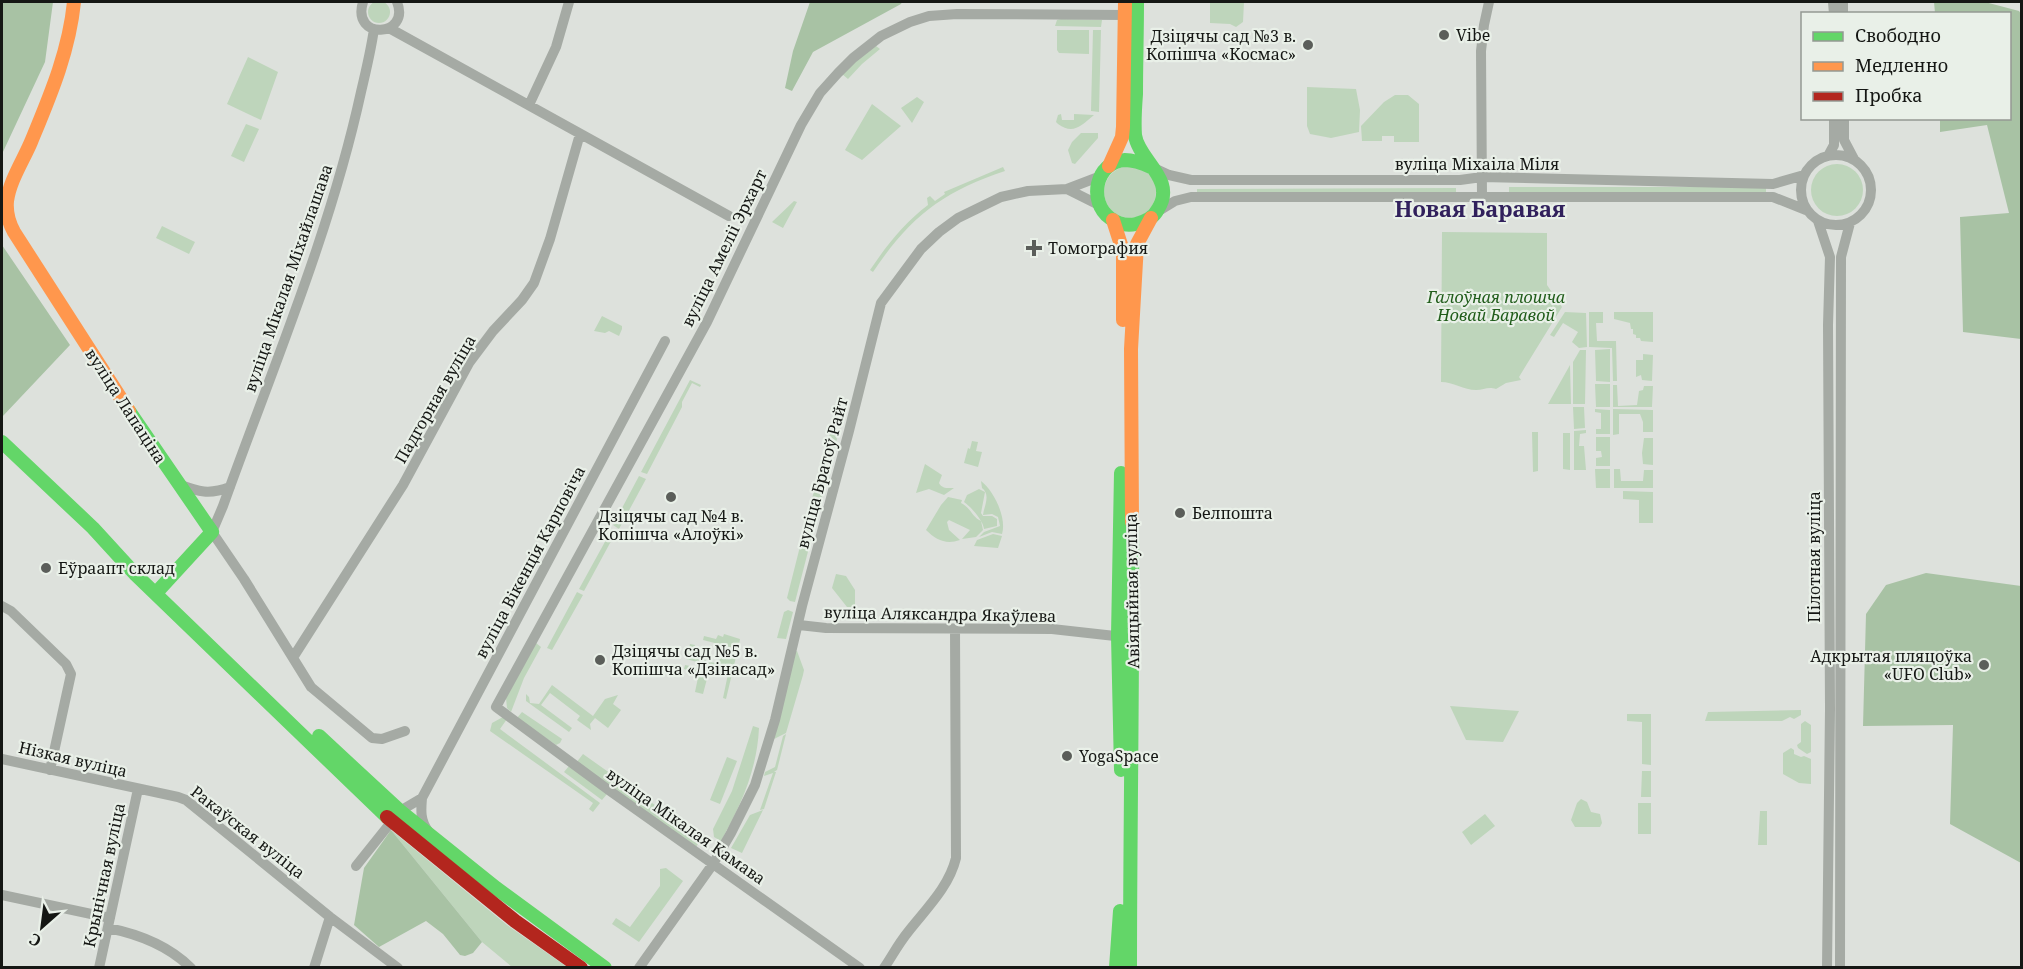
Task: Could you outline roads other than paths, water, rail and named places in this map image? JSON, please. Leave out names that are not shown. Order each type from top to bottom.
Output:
[{"type":"main road","name":"вуліца Лапаціна","points":[[74,2],[70,38],[59,74],[11,188],[7,210],[14,232],[177,484],[212,532]]},
{"type":"main road","points":[[1125,8],[1123,127],[1119,143],[1096,190],[1099,205],[1104,212],[1113,220],[1124,225],[1132,225],[1141,223],[1154,215],[1161,205],[1163,190],[1160,178],[1151,167],[1135,137],[1137,2]]},
{"type":"main road","points":[[1105,171],[1120,160],[1128,159],[1141,160],[1151,167]]},
{"type":"main road","name":"Авіяцыйная вуліца","points":[[1116,968],[1121,902],[1131,348],[1137,244],[1154,215]]},
{"type":"main road","name":"Авіяцыйная вуліца","points":[[1113,220],[1123,251],[1122,430],[1125,637],[1133,676],[1130,771],[1130,968]]},
{"type":"main road","points":[[2,442],[395,816],[428,842],[515,921],[580,968]]},
{"type":"main road","points":[[159,590],[212,532]]},
{"type":"main road","points":[[428,842],[506,895],[605,968]]},
{"type":"street","points":[[363,2],[362,18],[367,25],[374,29],[389,28],[729,216]]},
{"type":"street","points":[[389,28],[399,15],[397,2]]},
{"type":"street","points":[[529,105],[556,46],[569,2]]},
{"type":"street","points":[[1482,197],[1481,51],[1489,2]]},
{"type":"street","name":"вуліца Амеліі Эрхарт","points":[[496,707],[707,322],[801,125],[820,93],[853,58],[881,36],[925,17],[1125,8]]},
{"type":"street","name":"вуліца Мікалая Міхайлашава","points":[[212,532],[332,206],[355,120],[374,29]]},
{"type":"street","points":[[1828,156],[1834,145],[1834,120]]},
{"type":"street","points":[[1844,120],[1844,140],[1854,160]]},
{"type":"street","name":"Падгорная вуліца","points":[[294,656],[403,485],[469,363],[534,283],[580,134]]},
{"type":"street","points":[[1844,156],[1854,160],[1869,176],[1872,187],[1867,209],[1860,217],[1839,226],[1818,221],[1806,210],[1801,193],[1804,175],[1811,165],[1821,158],[1844,156]]},
{"type":"street","name":"вуліца Міхаіла Міля","points":[[1151,167],[1168,175],[1191,180],[1460,180],[1482,177],[1773,184],[1804,175]]},
{"type":"street","points":[[1067,189],[1105,171]]},
{"type":"street","points":[[1067,189],[1099,205]]},
{"type":"street","name":"вуліца Братоў Райт","points":[[639,968],[713,864],[755,785],[775,720],[802,606],[881,303],[921,249],[939,231],[958,218],[992,200],[1016,193],[1067,189]]},
{"type":"street","name":"вуліца Міхаіла Міля","points":[[1154,215],[1175,201],[1191,197],[1773,197],[1806,210]]},
{"type":"street","name":"Пілотная вуліца","points":[[1818,221],[1830,257],[1828,325],[1840,968]]},
{"type":"street","name":"Пілотная вуліца","points":[[1827,968],[1836,709],[1841,257],[1850,223]]},
{"type":"street","name":"вуліца Вікенція Карповіча","points":[[422,798],[665,341]]},
{"type":"street","points":[[177,484],[213,493],[230,487]]},
{"type":"street","name":"вуліца Лапаціна","points":[[212,532],[294,656],[311,687],[372,738],[382,739],[405,731]]},
{"type":"street","points":[[2,606],[11,611],[66,664],[71,674],[50,770]]},
{"type":"street","name":"вуліца Аляксандра Якаўлева","points":[[799,625],[826,628],[1052,629],[1125,637]]},
{"type":"street","points":[[884,968],[942,889],[953,872],[956,858],[955,629]]},
{"type":"street","name":"вуліца Мікалая Камава","points":[[496,707],[860,968]]},
{"type":"street","name":"Нізкая вуліца","points":[[2,759],[138,789]]},
{"type":"street","name":"Ракаўская вуліца","points":[[138,789],[186,800],[330,917],[398,968]]},
{"type":"street","name":"Крынічная вуліца","points":[[99,968],[138,789]]},
{"type":"street","points":[[356,866],[395,816],[422,798]]},
{"type":"street","points":[[422,798],[421,814],[428,842]]},
{"type":"street","points":[[2,895],[109,923],[158,944],[191,968]]},
{"type":"street","points":[[314,968],[330,917]]},
{"type":"place","name":"Vibe","points":[[1444,35]]},
{"type":"place","name":"Дзіцячы сад №3 в. Копішча «Космас»","points":[[1308,45]]},
{"type":"place","name":"Томография","points":[[1034,248]]},
{"type":"place","name":"Дзіцячы сад №4 в. Копішча «Алоўкі»","points":[[671,497]]},
{"type":"place","name":"Белпошта","points":[[1180,513]]},
{"type":"place","name":"Еўраапт склад","points":[[46,568]]},
{"type":"place","name":"Дзіцячы сад №5 в. Копішча «Дзінасад»","points":[[600,660]]},
{"type":"place","name":"Адкрытая пляцоўка «UFO Club»","points":[[1984,665]]},
{"type":"place","name":"YogaSpace","points":[[1067,756]]},
{"type":"district","name":"Новая Баравая","points":[[1480,208]]},
{"type":"park label","name":"Галоўная плошча Новай Баравой","points":[[1496,306]]}]
